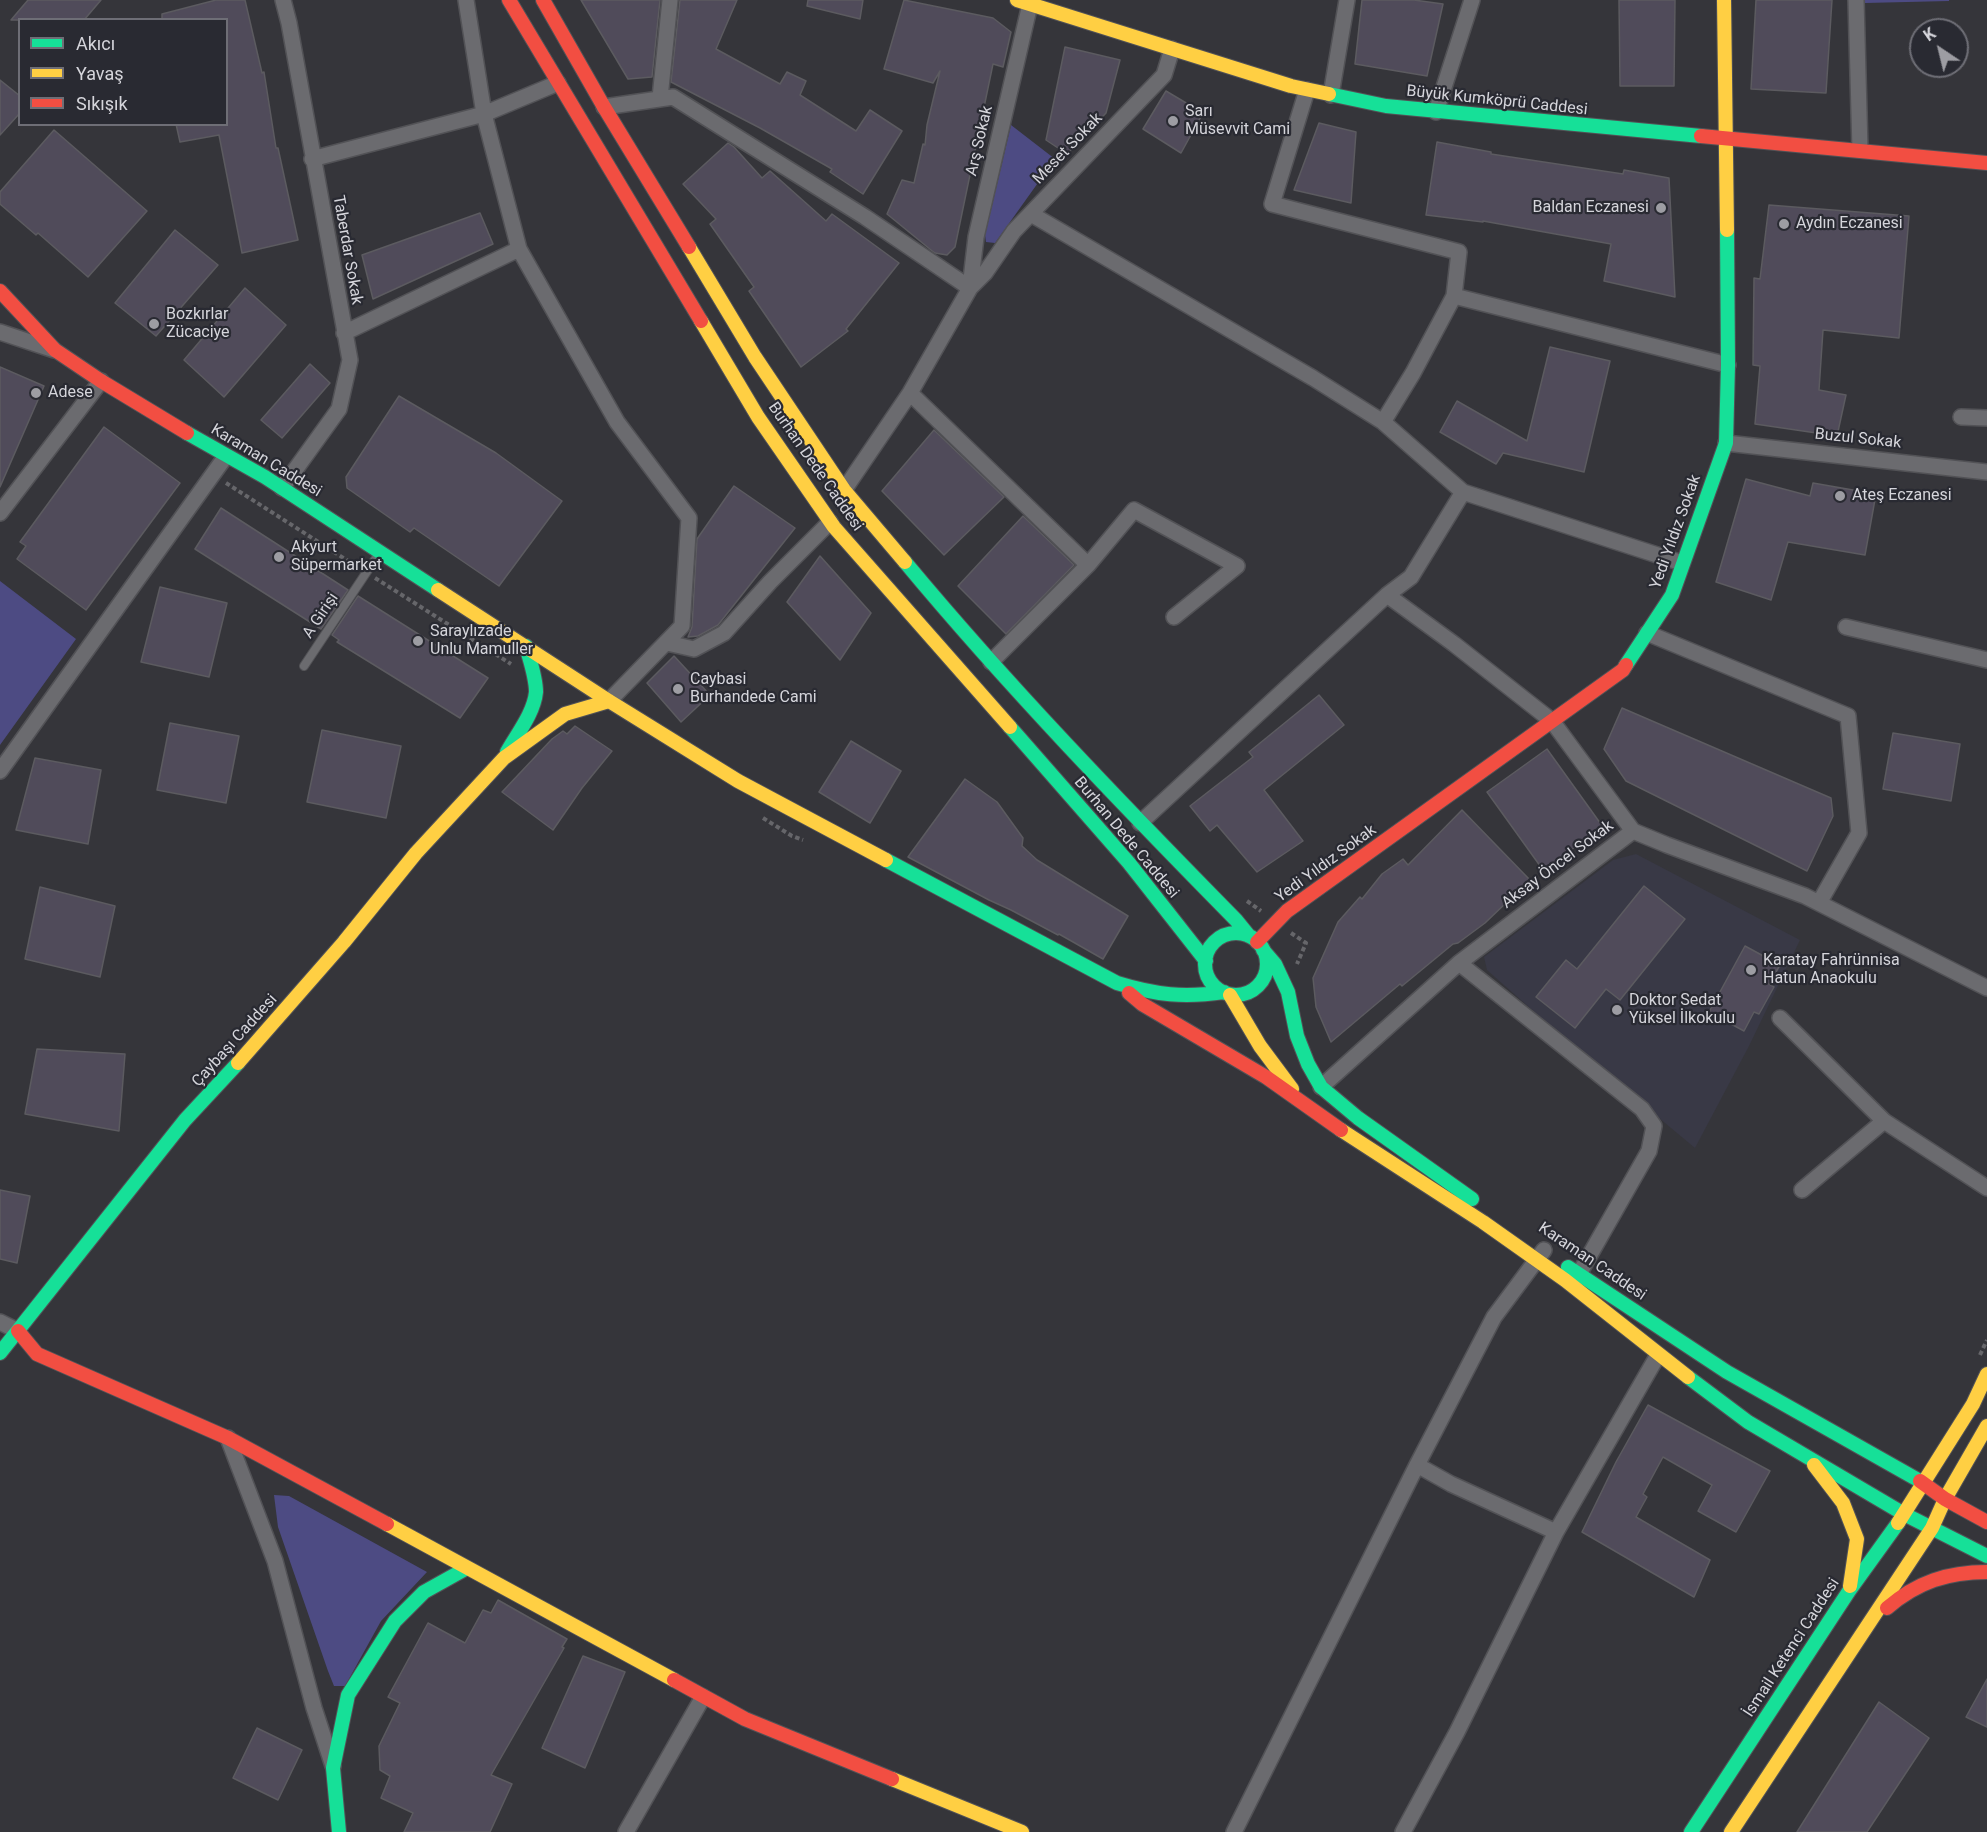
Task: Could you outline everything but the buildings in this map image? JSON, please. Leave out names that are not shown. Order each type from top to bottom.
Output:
[{"type":"main road","name":"Burhan Dede Caddesi","points":[[509,0],[758,417],[830,522],[1129,863],[1206,961]]},
{"type":"main road","name":"Burhan Dede Caddesi","points":[[543,0],[604,107],[755,357],[844,490],[968,638],[1140,823],[1256,942]]},
{"type":"main road","name":"Yedi Yıldız Sokak","points":[[1256,942],[1287,911],[1623,670],[1672,595],[1726,443],[1727,117],[1724,0]]},
{"type":"main road","name":"Büyük Kumköprü Caddesi","points":[[1026,1],[1291,86],[1386,106],[1987,163]]},
{"type":"main road","name":"Karaman Caddesi","points":[[0,291],[55,350],[101,381],[282,488],[609,701],[738,781],[1117,983],[1142,1004],[1266,1077],[1483,1222],[1540,1255]]},
{"type":"main road","points":[[504,758],[535,696],[533,673],[525,646]]},
{"type":"main road","points":[[504,758],[565,714],[609,701]]},
{"type":"main road","name":"Çaybaşı Caddesi","points":[[0,1353],[185,1120],[300,993],[416,853],[504,758]]},
{"type":"main road","points":[[1117,983],[1165,997],[1190,998],[1227,993],[1239,995],[1248,993],[1263,979],[1267,969],[1267,959],[1256,942],[1239,934],[1220,939],[1208,952],[1206,961],[1209,979],[1214,986],[1227,993]]},
{"type":"main road","name":"Karaman Caddesi","points":[[1256,942],[1275,964],[1288,992],[1297,1036],[1308,1064],[1321,1087],[1331,1097],[1575,1280],[1727,1372],[1924,1483],[1945,1499],[1987,1522]]},
{"type":"main road","name":"Karaman Caddesi","points":[[1227,993],[1260,1046],[1307,1106]]},
{"type":"main road","name":"Karaman Caddesi","points":[[1575,1280],[1658,1355],[1748,1422],[1904,1514],[1987,1556]]},
{"type":"main road","points":[[18,1331],[37,1354],[228,1438],[745,1719],[1006,1829],[1022,1832]]},
{"type":"main road","name":"İsmail Ketenci Caddesi","points":[[1691,1832],[1848,1591],[1904,1514],[1973,1404],[1987,1374]]},
{"type":"main road","points":[[1731,1832],[1932,1528],[1945,1499],[1987,1426]]},
{"type":"main road","points":[[1808,1457],[1843,1503],[1857,1539],[1848,1591]]},
{"type":"main road","points":[[339,1832],[333,1768],[348,1695],[395,1621],[424,1592],[467,1568]]},
{"type":"main road","points":[[1867,1627],[1901,1595],[1932,1578],[1966,1571],[1987,1572]]},
{"type":"street","name":"Taberdar Sokak","points":[[282,488],[339,410],[350,360],[283,0]]},
{"type":"street","points":[[466,0],[484,114],[519,249],[617,422],[689,518],[682,626],[668,643],[609,701]]},
{"type":"street","points":[[660,98],[670,0]]},
{"type":"street","points":[[1331,95],[1347,0]]},
{"type":"street","points":[[1436,112],[1472,0]]},
{"type":"street","points":[[1856,0],[1860,150]]},
{"type":"street","name":"Arş Sokak","points":[[970,288],[976,237],[1026,1]]},
{"type":"street","name":"Meset Sokak","points":[[970,288],[985,273],[1014,231],[1164,75],[1172,49]]},
{"type":"street","points":[[312,159],[484,114],[558,83]]},
{"type":"street","points":[[1307,90],[1272,204],[1459,252],[1454,297],[1413,373],[1383,422]]},
{"type":"street","points":[[604,107],[673,97],[865,217],[970,288],[910,393],[844,490]]},
{"type":"street","points":[[1031,214],[1313,378],[1383,422],[1463,492],[1682,563]]},
{"type":"street","points":[[344,333],[519,249]]},
{"type":"street","points":[[1454,297],[1728,365]]},
{"type":"street","points":[[0,332],[55,350]]},
{"type":"street","points":[[0,513],[101,381]]},
{"type":"street","points":[[910,393],[1088,565]]},
{"type":"street","points":[[1961,417],[1987,418]]},
{"type":"street","name":"Buzul Sokak","points":[[1726,443],[1987,472]]},
{"type":"street","points":[[0,771],[226,456]]},
{"type":"street","points":[[1140,823],[1387,595],[1411,577],[1463,492]]},
{"type":"street","points":[[991,662],[1088,565],[1134,510],[1237,566],[1174,617]]},
{"type":"street","points":[[668,643],[694,649],[724,633],[770,582],[830,522]]},
{"type":"street","points":[[1387,595],[1454,644],[1552,722],[1633,831]]},
{"type":"street","points":[[1846,627],[1987,660]]},
{"type":"street","points":[[1647,633],[1848,716],[1859,833],[1819,903]]},
{"type":"street","name":"Aksay Öncel Sokak","points":[[1321,1087],[1460,963],[1633,831],[1805,896],[1987,988]]},
{"type":"street","points":[[1460,963],[1642,1109],[1654,1126],[1648,1151],[1575,1280]]},
{"type":"street","points":[[1780,1018],[1884,1122],[1987,1188]]},
{"type":"street","points":[[1802,1190],[1884,1122]]},
{"type":"street","points":[[1234,1832],[1417,1465],[1494,1317],[1540,1255]]},
{"type":"street","points":[[0,1322],[18,1331]]},
{"type":"street","points":[[1403,1832],[1457,1732],[1556,1532],[1658,1355]]},
{"type":"street","points":[[228,1438],[275,1561],[314,1708],[333,1768]]},
{"type":"street","points":[[1417,1465],[1451,1484],[1556,1532]]},
{"type":"street","points":[[626,1832],[703,1696]]},
{"type":"lane","name":"A Girişi","points":[[304,666],[380,552]]},
{"type":"path","points":[[1244,899],[1306,943]]},
{"type":"shaded area","points":[[1865,0],[1949,0],[1949,1],[1865,3]]},
{"type":"shaded area","points":[[1011,125],[1055,159],[995,243],[986,242],[985,235]]},
{"type":"shaded area","points":[[0,581],[76,639],[0,745]]},
{"type":"shaded area","name":"Doktor Sedat Yüksel İlkokulu","points":[[1636,854],[1800,940],[1749,1046],[1695,1148],[1574,1047],[1487,970],[1484,957],[1613,860]]},
{"type":"shaded area","points":[[274,1495],[289,1496],[427,1572],[381,1621],[345,1686],[334,1686],[328,1671],[278,1527]]},
{"type":"traffic: fast","points":[[1329,94],[1386,106],[1701,136]]},
{"type":"traffic: fast","points":[[1626,665],[1672,595],[1726,443],[1727,230]]},
{"type":"traffic: fast","points":[[187,433],[265,477],[438,590]]},
{"type":"traffic: fast","points":[[905,562],[1025,700],[1249,936]]},
{"type":"traffic: fast","points":[[507,752],[529,715],[535,700],[535,681],[526,646]]},
{"type":"traffic: fast","points":[[1010,727],[1129,863],[1206,961]]},
{"type":"traffic: fast","points":[[886,860],[1117,983],[1170,994],[1196,995],[1224,992]]},
{"type":"traffic: fast","points":[[1236,933],[1258,942],[1267,964],[1258,986],[1236,995],[1214,986],[1205,964],[1214,942],[1236,933]]},
{"type":"traffic: fast","points":[[1263,950],[1275,964],[1288,992],[1297,1036],[1308,1064],[1321,1087],[1358,1118],[1472,1199]]},
{"type":"traffic: fast","points":[[0,1353],[185,1120],[238,1063]]},
{"type":"traffic: fast","points":[[1568,1267],[1727,1372],[1920,1481]]},
{"type":"traffic: fast","points":[[1688,1377],[1748,1422],[1904,1514],[1987,1556]]},
{"type":"traffic: fast","points":[[1691,1832],[1849,1591],[1898,1523]]},
{"type":"traffic: fast","points":[[339,1832],[333,1768],[348,1695],[395,1621],[424,1592],[467,1568]]},
{"type":"traffic: slow","points":[[1017,0],[1291,86],[1329,94]]},
{"type":"traffic: slow","points":[[1724,0],[1727,230]]},
{"type":"traffic: slow","points":[[689,247],[755,357],[844,490],[905,562]]},
{"type":"traffic: slow","points":[[701,321],[758,417],[834,527],[1010,727]]},
{"type":"traffic: slow","points":[[438,590],[738,781],[886,860]]},
{"type":"traffic: slow","points":[[238,1063],[344,942],[416,853],[504,758],[565,714],[609,701]]},
{"type":"traffic: slow","points":[[1230,995],[1260,1046],[1292,1089]]},
{"type":"traffic: slow","points":[[1341,1130],[1483,1222],[1565,1280],[1688,1377]]},
{"type":"traffic: slow","points":[[1898,1523],[1973,1404],[1987,1374]]},
{"type":"traffic: slow","points":[[1731,1832],[1932,1528],[1945,1499],[1987,1426]]},
{"type":"traffic: slow","points":[[1814,1465],[1843,1503],[1857,1539],[1850,1586]]},
{"type":"traffic: slow","points":[[387,1524],[674,1680]]},
{"type":"traffic: slow","points":[[892,1779],[1022,1832]]},
{"type":"traffic: jam","points":[[509,0],[701,321]]},
{"type":"traffic: jam","points":[[543,0],[604,107],[689,247]]},
{"type":"traffic: jam","points":[[1701,136],[1987,163]]},
{"type":"traffic: jam","points":[[0,291],[55,350],[187,433]]},
{"type":"traffic: jam","points":[[1257,942],[1287,911],[1623,670],[1626,665]]},
{"type":"traffic: jam","points":[[1129,993],[1142,1004],[1266,1077],[1341,1130]]},
{"type":"traffic: jam","points":[[18,1331],[37,1354],[228,1438],[387,1524]]},
{"type":"traffic: jam","points":[[1920,1481],[1945,1499],[1987,1522]]},
{"type":"traffic: jam","points":[[1887,1608],[1910,1591],[1934,1580],[1959,1574],[1987,1572]]},
{"type":"traffic: jam","points":[[674,1680],[745,1719],[892,1779]]},
{"type":"place","name":"Sarı Müsevvit Cami","points":[[1173,121]]},
{"type":"place","name":"Baldan Eczanesi","points":[[1661,208]]},
{"type":"place","name":"Aydın Eczanesi","points":[[1784,224]]},
{"type":"place","name":"Bozkırlar Zücaciye","points":[[154,324]]},
{"type":"place","name":"Adese","points":[[36,393]]},
{"type":"place","name":"Ateş Eczanesi","points":[[1840,496]]},
{"type":"place","name":"Akyurt Süpermarket","points":[[279,557]]},
{"type":"place","name":"Saraylızade Unlu Mamuller","points":[[418,641]]},
{"type":"place","name":"Caybasi Burhandede Cami","points":[[678,689]]},
{"type":"place","name":"Karatay Fahrünnisa Hatun Anaokulu","points":[[1751,970]]},
{"type":"place","name":"Doktor Sedat Yüksel İlkokulu","points":[[1617,1010]]}]
